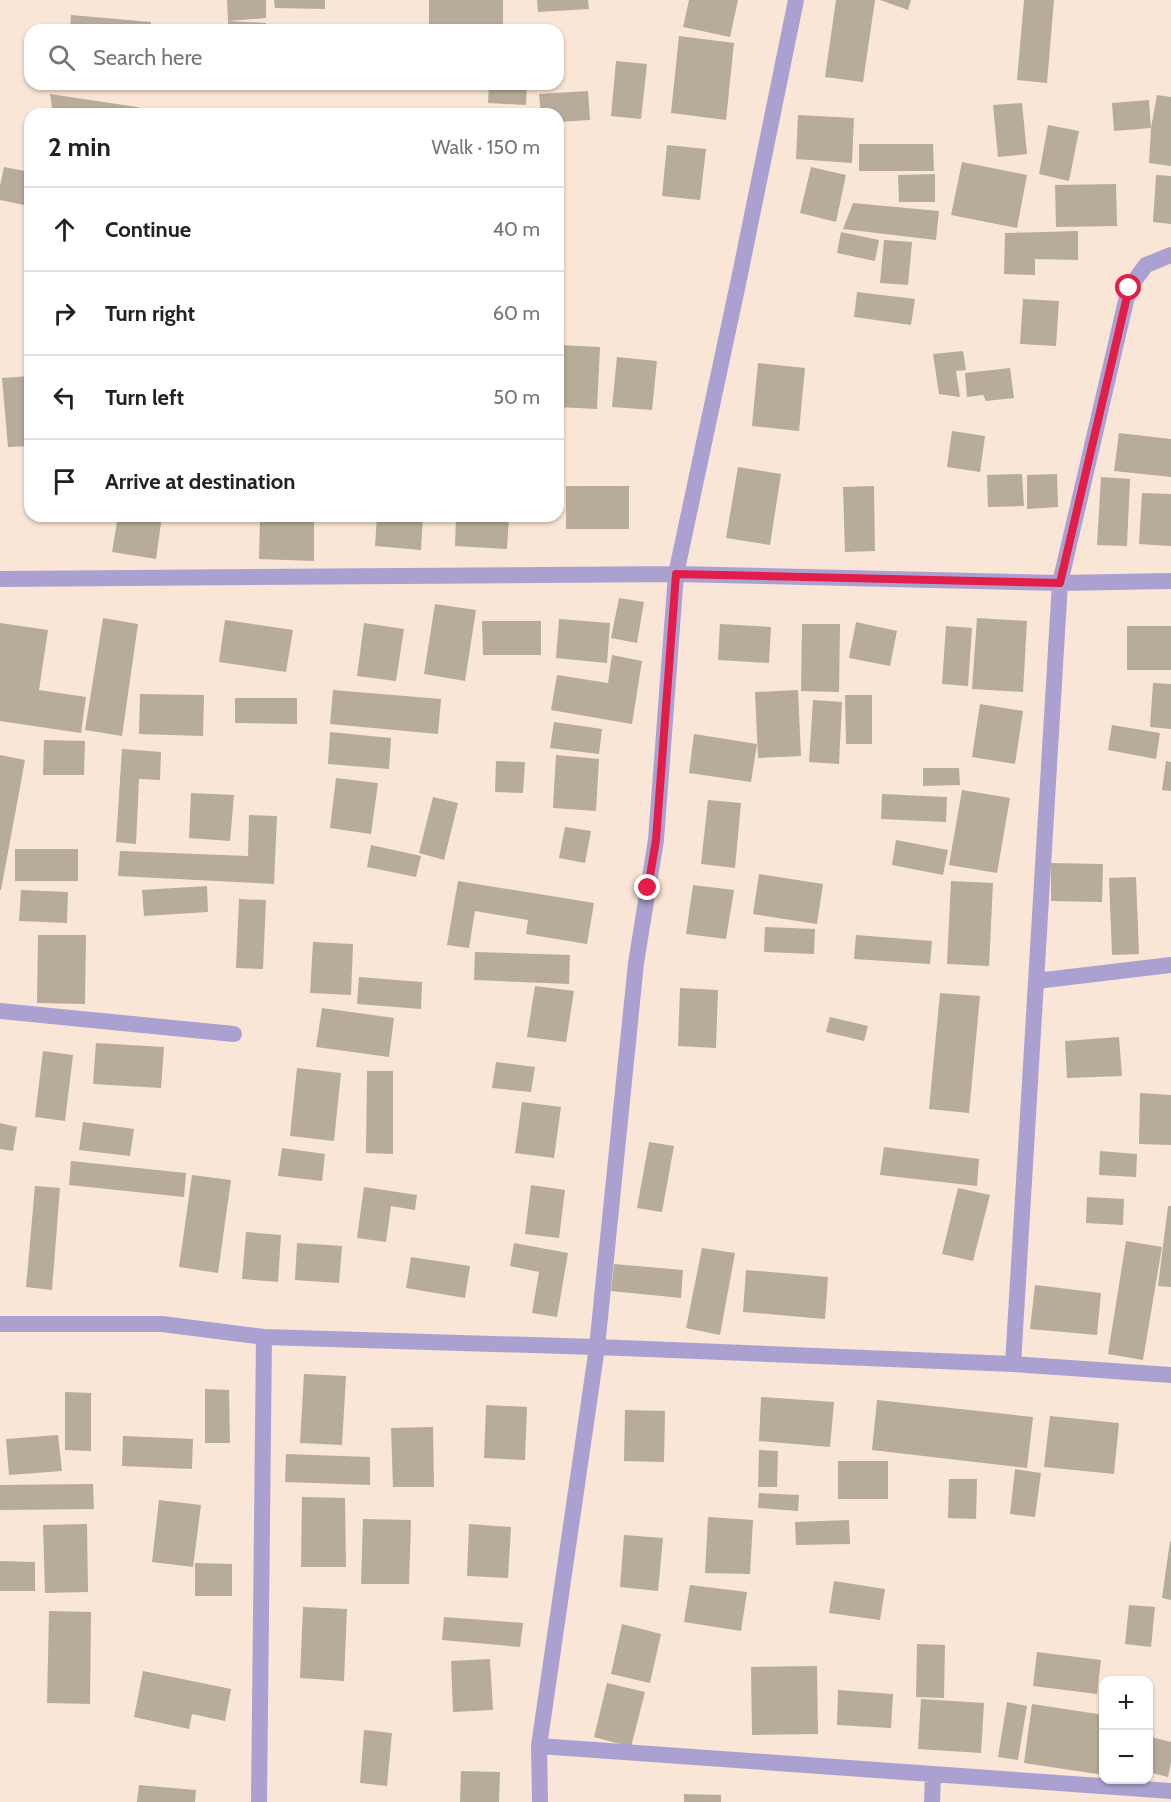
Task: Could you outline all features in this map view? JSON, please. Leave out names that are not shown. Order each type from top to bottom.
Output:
[{"type":"street","points":[[540,1802],[539,1746],[597,1347],[636,963],[656,840],[676,574],[796,0]]},
{"type":"street","points":[[1013,1364],[1060,583],[1129,288],[1146,265],[1171,255]]},
{"type":"street","points":[[0,579],[676,574],[1060,583],[1171,581]]},
{"type":"street","points":[[1036,981],[1171,965]]},
{"type":"street","points":[[0,1011],[234,1034]]},
{"type":"street","points":[[0,1324],[162,1324],[264,1337],[597,1347],[1013,1364],[1171,1375]]},
{"type":"street","points":[[259,1802],[264,1337]]},
{"type":"street","points":[[539,1746],[1171,1791]]},
{"type":"street","points":[[932,1802],[933,1775]]},
{"type":"building","points":[[227,0],[266,0],[266,18],[228,21]]},
{"type":"building","points":[[274,0],[325,0],[325,9],[275,8]]},
{"type":"building","points":[[429,0],[503,0],[503,24],[429,24]]},
{"type":"building","points":[[537,0],[588,0],[589,9],[538,12]]},
{"type":"building","points":[[689,0],[738,0],[730,37],[683,27]]},
{"type":"building","points":[[836,0],[875,0],[863,82],[825,77]]},
{"type":"building","points":[[880,0],[911,0],[908,10]]},
{"type":"building","points":[[1024,0],[1054,0],[1047,83],[1017,80]]},
{"type":"building","points":[[71,15],[151,22],[151,24],[70,24]]},
{"type":"building","points":[[228,21],[266,23],[266,24],[228,24]]},
{"type":"building","points":[[679,36],[734,43],[726,120],[671,113]]},
{"type":"building","points":[[616,61],[647,64],[641,119],[611,116]]},
{"type":"building","points":[[489,90],[527,90],[526,105],[488,103]]},
{"type":"building","points":[[588,91],[590,120],[564,122],[564,108],[540,108],[539,94]]},
{"type":"building","points":[[50,94],[139,108],[52,108]]},
{"type":"building","points":[[1157,95],[1171,97],[1171,166],[1149,163],[1151,128]]},
{"type":"building","points":[[1149,100],[1151,128],[1114,131],[1112,103]]},
{"type":"building","points":[[1022,103],[1027,154],[998,157],[993,105]]},
{"type":"building","points":[[798,115],[854,118],[852,163],[796,159]]},
{"type":"building","points":[[1048,125],[1079,131],[1069,181],[1039,174]]},
{"type":"building","points":[[859,144],[933,144],[934,171],[859,171]]},
{"type":"building","points":[[667,145],[706,149],[700,200],[662,196]]},
{"type":"building","points":[[962,162],[1027,175],[1017,228],[951,215]]},
{"type":"building","points":[[4,167],[24,171],[24,205],[0,200]]},
{"type":"building","points":[[811,167],[846,175],[836,222],[800,213]]},
{"type":"building","points":[[935,174],[935,202],[899,202],[898,175]]},
{"type":"building","points":[[1156,175],[1171,176],[1171,224],[1153,222]]},
{"type":"building","points":[[1116,184],[1117,226],[1056,227],[1055,185]]},
{"type":"building","points":[[853,203],[939,211],[936,240],[843,229]]},
{"type":"building","points":[[1078,231],[1078,260],[1035,259],[1035,275],[1004,274],[1005,233]]},
{"type":"building","points":[[841,232],[879,240],[875,261],[837,253]]},
{"type":"building","points":[[884,240],[912,242],[908,285],[880,283]]},
{"type":"building","points":[[857,292],[915,299],[911,325],[854,317]]},
{"type":"building","points":[[1023,299],[1059,301],[1056,346],[1020,344]]},
{"type":"building","points":[[564,345],[600,347],[597,409],[564,407]]},
{"type":"building","points":[[963,351],[966,370],[956,371],[960,397],[939,394],[933,354]]},
{"type":"building","points":[[617,357],[657,361],[652,410],[612,407]]},
{"type":"building","points":[[758,363],[805,368],[799,431],[752,426]]},
{"type":"building","points":[[1010,368],[1014,398],[986,401],[983,395],[967,397],[965,373]]},
{"type":"building","points":[[24,376],[24,446],[8,447],[2,378]]},
{"type":"building","points":[[952,431],[985,436],[980,472],[947,467]]},
{"type":"building","points":[[1119,433],[1171,439],[1171,477],[1114,471]]},
{"type":"building","points":[[738,467],[781,474],[770,545],[726,538]]},
{"type":"building","points":[[1022,474],[1024,506],[988,507],[987,475]]},
{"type":"building","points":[[1057,474],[1058,507],[1027,509],[1027,475]]},
{"type":"building","points":[[1101,477],[1130,479],[1127,546],[1097,545]]},
{"type":"building","points":[[566,486],[629,486],[629,529],[566,529]]},
{"type":"building","points":[[874,486],[875,551],[845,552],[843,487]]},
{"type":"building","points":[[1142,493],[1171,494],[1171,546],[1139,544]]},
{"type":"building","points":[[117,522],[161,522],[156,559],[112,552]]},
{"type":"building","points":[[260,522],[314,522],[314,561],[259,559]]},
{"type":"building","points":[[377,522],[423,522],[421,550],[375,546]]},
{"type":"building","points":[[456,522],[509,522],[507,549],[455,546]]},
{"type":"building","points":[[619,598],[644,602],[637,643],[611,638]]},
{"type":"building","points":[[435,604],[476,610],[465,681],[424,674]]},
{"type":"building","points":[[103,618],[138,624],[122,736],[85,730]]},
{"type":"building","points":[[977,618],[1027,621],[1023,692],[972,689]]},
{"type":"building","points":[[559,619],[610,623],[607,663],[556,658]]},
{"type":"building","points":[[225,620],[293,630],[286,672],[219,662]]},
{"type":"building","points":[[482,621],[541,621],[541,655],[483,655]]},
{"type":"building","points":[[856,622],[897,631],[890,666],[849,658]]},
{"type":"building","points":[[0,623],[48,630],[39,690],[86,697],[81,733],[0,721]]},
{"type":"building","points":[[364,623],[404,629],[396,681],[357,676]]},
{"type":"building","points":[[720,624],[771,627],[769,663],[718,660]]},
{"type":"building","points":[[802,624],[840,624],[839,692],[801,691]]},
{"type":"building","points":[[946,626],[972,628],[968,686],[942,684]]},
{"type":"building","points":[[1127,626],[1171,626],[1171,670],[1127,670]]},
{"type":"building","points":[[612,655],[642,661],[632,724],[551,710],[557,675],[608,683]]},
{"type":"building","points":[[1153,683],[1171,684],[1171,729],[1150,727]]},
{"type":"building","points":[[333,690],[441,699],[438,734],[330,724]]},
{"type":"building","points":[[798,690],[801,756],[758,758],[755,692]]},
{"type":"building","points":[[140,694],[204,695],[203,736],[139,734]]},
{"type":"building","points":[[845,695],[872,695],[872,744],[846,744]]},
{"type":"building","points":[[235,698],[297,698],[297,724],[235,723]]},
{"type":"building","points":[[813,700],[842,702],[839,764],[809,762]]},
{"type":"building","points":[[980,704],[1023,711],[1015,764],[972,757]]},
{"type":"building","points":[[554,722],[602,729],[599,754],[550,748]]},
{"type":"building","points":[[1112,725],[1160,733],[1156,759],[1108,750]]},
{"type":"building","points":[[330,732],[391,738],[389,769],[328,764]]},
{"type":"building","points":[[694,734],[757,744],[751,782],[689,773]]},
{"type":"building","points":[[44,740],[85,741],[84,775],[43,775]]},
{"type":"building","points":[[122,749],[161,752],[160,780],[139,779],[136,844],[116,842]]},
{"type":"building","points":[[0,755],[25,760],[1,890],[0,890]]},
{"type":"building","points":[[556,755],[599,759],[596,811],[553,808]]},
{"type":"building","points":[[496,761],[525,762],[523,793],[495,792]]},
{"type":"building","points":[[1166,761],[1171,762],[1171,791],[1162,790]]},
{"type":"building","points":[[923,768],[959,768],[960,785],[923,786]]},
{"type":"building","points":[[336,778],[378,783],[371,834],[330,828]]},
{"type":"building","points":[[962,790],[1010,798],[997,873],[949,865]]},
{"type":"building","points":[[191,793],[234,795],[230,841],[189,838]]},
{"type":"building","points":[[882,794],[947,797],[946,822],[881,819]]},
{"type":"building","points":[[433,797],[458,803],[444,860],[419,853]]},
{"type":"building","points":[[708,800],[741,803],[735,868],[701,864]]},
{"type":"building","points":[[249,815],[277,816],[274,884],[118,876],[120,851],[248,856]]},
{"type":"building","points":[[565,827],[591,831],[585,863],[559,858]]},
{"type":"building","points":[[896,840],[948,850],[943,875],[892,865]]},
{"type":"building","points":[[371,845],[421,856],[416,877],[367,867]]},
{"type":"building","points":[[15,849],[78,849],[78,881],[15,881]]},
{"type":"building","points":[[1051,863],[1103,864],[1102,902],[1051,901]]},
{"type":"building","points":[[759,874],[823,884],[817,924],[753,914]]},
{"type":"building","points":[[1136,877],[1139,954],[1112,955],[1109,878]]},
{"type":"building","points":[[458,881],[594,903],[587,944],[526,934],[528,920],[475,911],[469,948],[447,945]]},
{"type":"building","points":[[951,881],[993,883],[989,966],[947,964]]},
{"type":"building","points":[[693,885],[734,890],[726,939],[686,934]]},
{"type":"building","points":[[207,886],[208,912],[144,916],[142,890]]},
{"type":"building","points":[[21,890],[68,892],[67,923],[19,921]]},
{"type":"building","points":[[239,899],[266,900],[263,969],[236,968]]},
{"type":"building","points":[[765,927],[815,929],[814,954],[764,952]]},
{"type":"building","points":[[38,935],[86,935],[85,1004],[37,1003]]},
{"type":"building","points":[[856,935],[932,941],[930,964],[854,959]]},
{"type":"building","points":[[313,942],[353,944],[351,995],[310,993]]},
{"type":"building","points":[[475,952],[570,955],[569,984],[474,980]]},
{"type":"building","points":[[359,977],[422,982],[421,1009],[357,1004]]},
{"type":"building","points":[[535,986],[574,991],[566,1042],[527,1037]]},
{"type":"building","points":[[680,988],[718,990],[716,1048],[678,1046]]},
{"type":"building","points":[[940,993],[980,996],[969,1113],[929,1109]]},
{"type":"building","points":[[322,1008],[394,1018],[389,1057],[316,1047]]},
{"type":"building","points":[[830,1017],[868,1026],[864,1041],[826,1032]]},
{"type":"building","points":[[1119,1037],[1122,1076],[1067,1078],[1065,1041]]},
{"type":"building","points":[[96,1043],[164,1047],[161,1088],[93,1084]]},
{"type":"building","points":[[43,1051],[73,1055],[65,1121],[35,1117]]},
{"type":"building","points":[[496,1062],[535,1067],[531,1092],[492,1088]]},
{"type":"building","points":[[297,1068],[341,1073],[334,1141],[290,1136]]},
{"type":"building","points":[[367,1071],[393,1071],[393,1154],[366,1153]]},
{"type":"building","points":[[1140,1093],[1171,1095],[1171,1145],[1139,1144]]},
{"type":"building","points":[[522,1102],[561,1107],[554,1158],[515,1153]]},
{"type":"building","points":[[83,1122],[134,1129],[130,1156],[79,1150]]},
{"type":"building","points":[[0,1123],[17,1127],[13,1151],[0,1149]]},
{"type":"building","points":[[649,1142],[674,1146],[662,1212],[637,1208]]},
{"type":"building","points":[[884,1147],[979,1159],[977,1186],[880,1175]]},
{"type":"building","points":[[282,1148],[325,1154],[322,1181],[278,1176]]},
{"type":"building","points":[[1100,1151],[1137,1154],[1136,1177],[1099,1175]]},
{"type":"building","points":[[71,1161],[186,1173],[184,1197],[69,1185]]},
{"type":"building","points":[[192,1175],[231,1180],[218,1273],[179,1267]]},
{"type":"building","points":[[531,1185],[565,1190],[559,1238],[525,1234]]},
{"type":"building","points":[[35,1186],[60,1188],[52,1290],[26,1287]]},
{"type":"building","points":[[364,1187],[417,1195],[415,1210],[391,1206],[386,1242],[357,1238]]},
{"type":"building","points":[[958,1188],[990,1195],[973,1261],[942,1254]]},
{"type":"building","points":[[1087,1197],[1124,1199],[1123,1225],[1086,1223]]},
{"type":"building","points":[[1168,1206],[1171,1206],[1171,1287],[1158,1286]]},
{"type":"building","points":[[246,1232],[281,1235],[278,1282],[242,1279]]},
{"type":"building","points":[[1126,1241],[1162,1247],[1143,1360],[1108,1354]]},
{"type":"building","points":[[297,1243],[342,1246],[339,1283],[295,1280]]},
{"type":"building","points":[[514,1243],[568,1253],[557,1317],[532,1313],[539,1272],[510,1266]]},
{"type":"building","points":[[702,1248],[735,1253],[720,1335],[686,1328]]},
{"type":"building","points":[[411,1257],[470,1266],[465,1298],[406,1288]]},
{"type":"building","points":[[614,1264],[683,1270],[681,1298],[611,1291]]},
{"type":"building","points":[[746,1270],[828,1277],[825,1319],[743,1312]]},
{"type":"building","points":[[1035,1285],[1101,1293],[1097,1335],[1030,1329]]},
{"type":"building","points":[[304,1374],[346,1376],[342,1445],[300,1443]]},
{"type":"building","points":[[205,1389],[229,1390],[230,1443],[205,1443]]},
{"type":"building","points":[[65,1392],[91,1393],[91,1451],[65,1450]]},
{"type":"building","points":[[761,1397],[834,1402],[830,1447],[759,1441]]},
{"type":"building","points":[[877,1400],[1033,1417],[1027,1468],[872,1450]]},
{"type":"building","points":[[486,1405],[527,1407],[525,1460],[484,1458]]},
{"type":"building","points":[[625,1410],[665,1411],[664,1462],[624,1461]]},
{"type":"building","points":[[1050,1416],[1119,1423],[1114,1474],[1044,1467]]},
{"type":"building","points":[[433,1427],[434,1487],[393,1487],[391,1428]]},
{"type":"building","points":[[58,1435],[62,1471],[9,1475],[6,1439]]},
{"type":"building","points":[[123,1436],[193,1439],[192,1469],[122,1466]]},
{"type":"building","points":[[759,1450],[778,1451],[777,1487],[758,1487]]},
{"type":"building","points":[[286,1454],[370,1457],[370,1485],[285,1482]]},
{"type":"building","points":[[838,1461],[888,1461],[888,1499],[838,1499]]},
{"type":"building","points":[[1015,1469],[1041,1473],[1035,1517],[1010,1514]]},
{"type":"building","points":[[949,1479],[977,1479],[976,1519],[948,1518]]},
{"type":"building","points":[[93,1484],[94,1509],[0,1510],[0,1485]]},
{"type":"building","points":[[759,1493],[799,1495],[798,1511],[758,1508]]},
{"type":"building","points":[[302,1497],[345,1498],[346,1567],[301,1567]]},
{"type":"building","points":[[159,1500],[201,1505],[193,1567],[152,1562]]},
{"type":"building","points":[[708,1517],[753,1520],[750,1574],[705,1573]]},
{"type":"building","points":[[363,1519],[411,1520],[409,1584],[361,1584]]},
{"type":"building","points":[[849,1520],[850,1544],[796,1545],[795,1522]]},
{"type":"building","points":[[87,1524],[88,1592],[45,1593],[43,1525]]},
{"type":"building","points":[[469,1524],[511,1527],[508,1578],[467,1576]]},
{"type":"building","points":[[624,1535],[663,1538],[658,1591],[620,1587]]},
{"type":"building","points":[[1171,1541],[1171,1600],[1162,1598]]},
{"type":"building","points":[[0,1561],[35,1562],[35,1591],[0,1591]]},
{"type":"building","points":[[195,1563],[232,1564],[232,1596],[195,1596]]},
{"type":"building","points":[[834,1581],[885,1589],[880,1620],[829,1613]]},
{"type":"building","points":[[690,1585],[747,1592],[741,1631],[684,1622]]},
{"type":"building","points":[[1129,1605],[1155,1607],[1151,1647],[1125,1644]]},
{"type":"building","points":[[303,1607],[347,1609],[344,1681],[300,1678]]},
{"type":"building","points":[[49,1611],[91,1612],[90,1704],[47,1703]]},
{"type":"building","points":[[444,1617],[523,1623],[520,1647],[442,1640]]},
{"type":"building","points":[[622,1624],[661,1634],[650,1683],[611,1674]]},
{"type":"building","points":[[917,1644],[945,1645],[944,1698],[916,1697]]},
{"type":"building","points":[[1037,1652],[1101,1660],[1097,1694],[1033,1686]]},
{"type":"building","points":[[490,1659],[493,1710],[453,1712],[451,1661]]},
{"type":"building","points":[[817,1666],[818,1734],[752,1735],[751,1667]]},
{"type":"building","points":[[143,1671],[231,1689],[225,1721],[192,1714],[189,1729],[134,1717]]},
{"type":"building","points":[[607,1683],[645,1692],[631,1747],[594,1737]]},
{"type":"building","points":[[838,1690],[893,1694],[891,1728],[837,1725]]},
{"type":"building","points":[[921,1699],[984,1703],[981,1753],[918,1749]]},
{"type":"building","points":[[1007,1702],[1027,1706],[1018,1760],[998,1757]]},
{"type":"building","points":[[1032,1704],[1099,1714],[1099,1774],[1024,1763]]},
{"type":"building","points":[[364,1730],[392,1733],[387,1786],[360,1783]]},
{"type":"building","points":[[1153,1738],[1171,1742],[1168,1777],[1153,1773]]},
{"type":"building","points":[[461,1771],[500,1772],[499,1802],[460,1802]]},
{"type":"building","points":[[139,1785],[196,1790],[195,1802],[137,1802]]},
{"type":"building","points":[[684,1794],[721,1795],[721,1802],[684,1802]]},
{"type":"route","points":[[648,888],[656,840],[676,574],[1060,583],[1129,288]]}]
